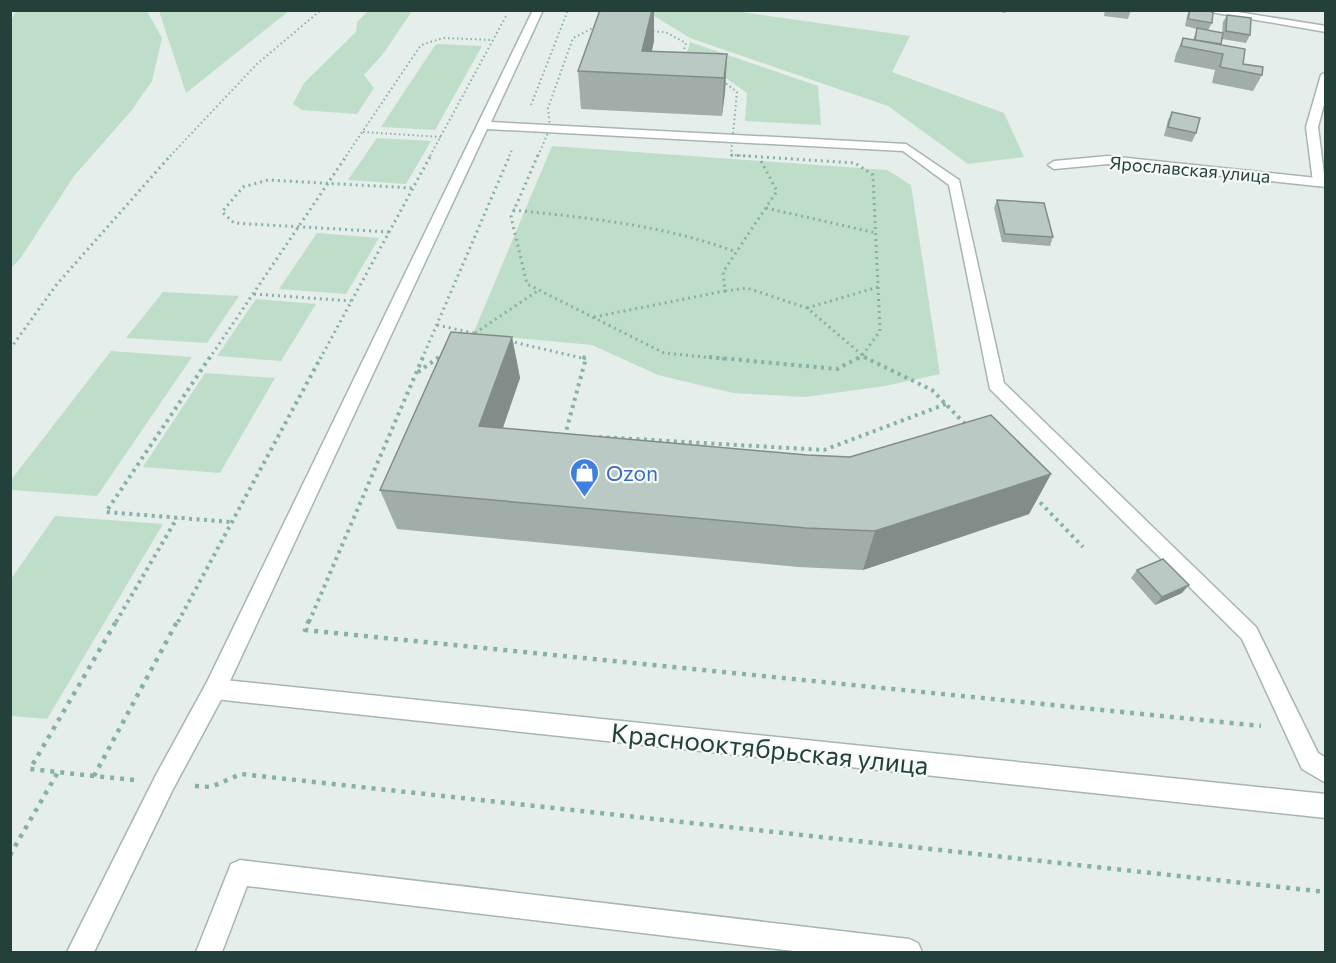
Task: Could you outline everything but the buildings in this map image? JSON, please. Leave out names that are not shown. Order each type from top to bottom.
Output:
[{"type":"street","points":[[80,952],[164,783],[215,689],[538,10]]},
{"type":"street","points":[[1203,10],[1326,30]]},
{"type":"street","points":[[1322,182],[1312,127],[1326,75]]},
{"type":"street","points":[[483,125],[906,148],[955,183],[996,385],[1249,633],[1310,761],[1326,772]]},
{"type":"street","name":"Ярославская улица","points":[[1054,165],[1108,160],[1322,182]]},
{"type":"street","name":"Краснооктябрьская улица","points":[[215,689],[1326,806]]},
{"type":"street","points":[[209,952],[240,873],[909,952]]},
{"type":"path","points":[[10,349],[57,284],[199,123],[257,64],[321,10]]},
{"type":"path","points":[[94,776],[509,10]]},
{"type":"path","points":[[568,10],[522,128],[305,630],[1295,729]]},
{"type":"path","points":[[591,29],[665,32],[686,44],[679,68],[693,76],[719,78],[737,92],[732,138],[731,155],[855,163],[873,175],[880,331],[862,356],[837,369],[664,354],[526,284],[511,217],[550,128],[548,108],[573,38],[591,29]]},
{"type":"path","points":[[231,522],[106,512],[422,45],[443,38],[493,40]]},
{"type":"path","points":[[362,132],[441,136]]},
{"type":"path","points":[[725,291],[723,272],[777,191],[759,157]]},
{"type":"path","points":[[389,232],[234,223],[222,212],[243,187],[268,180],[413,188]]},
{"type":"path","points":[[766,208],[876,233]]},
{"type":"path","points":[[513,210],[634,223],[709,241],[736,252]]},
{"type":"path","points":[[807,308],[878,287]]},
{"type":"path","points":[[594,318],[747,288],[807,308],[862,356],[932,390],[970,429]]},
{"type":"path","points":[[465,340],[539,290]]},
{"type":"path","points":[[253,294],[352,301]]},
{"type":"path","points":[[437,325],[485,336]]},
{"type":"path","points":[[508,341],[586,358],[565,435],[577,435]]},
{"type":"path","points":[[416,373],[445,353]]},
{"type":"path","points":[[588,436],[824,450],[946,404]]},
{"type":"path","points":[[1035,496],[1083,547]]},
{"type":"path","points":[[177,518],[30,769],[211,787],[241,774],[1326,892]]},
{"type":"path","points":[[10,855],[58,772]]},
{"type":"path","points":[[10,842],[18,842]]},
{"type":"green space","points":[[159,10],[289,11],[186,93]]},
{"type":"green space","points":[[369,10],[412,11],[383,54],[364,75],[374,88],[357,114],[302,110],[293,104],[304,83],[356,32],[357,22]]},
{"type":"green space","points":[[16,11],[147,11],[162,38],[152,81],[131,111],[74,176],[20,259],[11,268],[10,22]]},
{"type":"green space","points":[[646,11],[734,11],[910,36],[892,72],[1004,113],[1024,157],[968,164],[888,106],[690,38]]},
{"type":"green space","points":[[690,42],[818,86],[821,125],[745,121],[747,93],[723,76],[683,67]]},
{"type":"green space","points":[[436,44],[482,46],[435,130],[381,127]]},
{"type":"green space","points":[[377,138],[431,141],[406,184],[348,180]]},
{"type":"green space","points":[[552,146],[887,170],[911,185],[940,374],[885,386],[805,397],[733,393],[658,375],[592,345],[473,334]]},
{"type":"green space","points":[[317,233],[379,238],[346,294],[279,289]]},
{"type":"green space","points":[[163,292],[239,296],[207,343],[126,338]]},
{"type":"green space","points":[[256,299],[316,304],[281,361],[217,356]]},
{"type":"green space","points":[[111,351],[192,357],[97,496],[11,490],[11,480]]},
{"type":"green space","points":[[205,373],[275,378],[220,473],[143,467]]},
{"type":"green space","points":[[55,516],[163,524],[47,719],[11,716],[11,579]]},
{"type":"place","name":"Ozon","points":[[585,498]]}]
